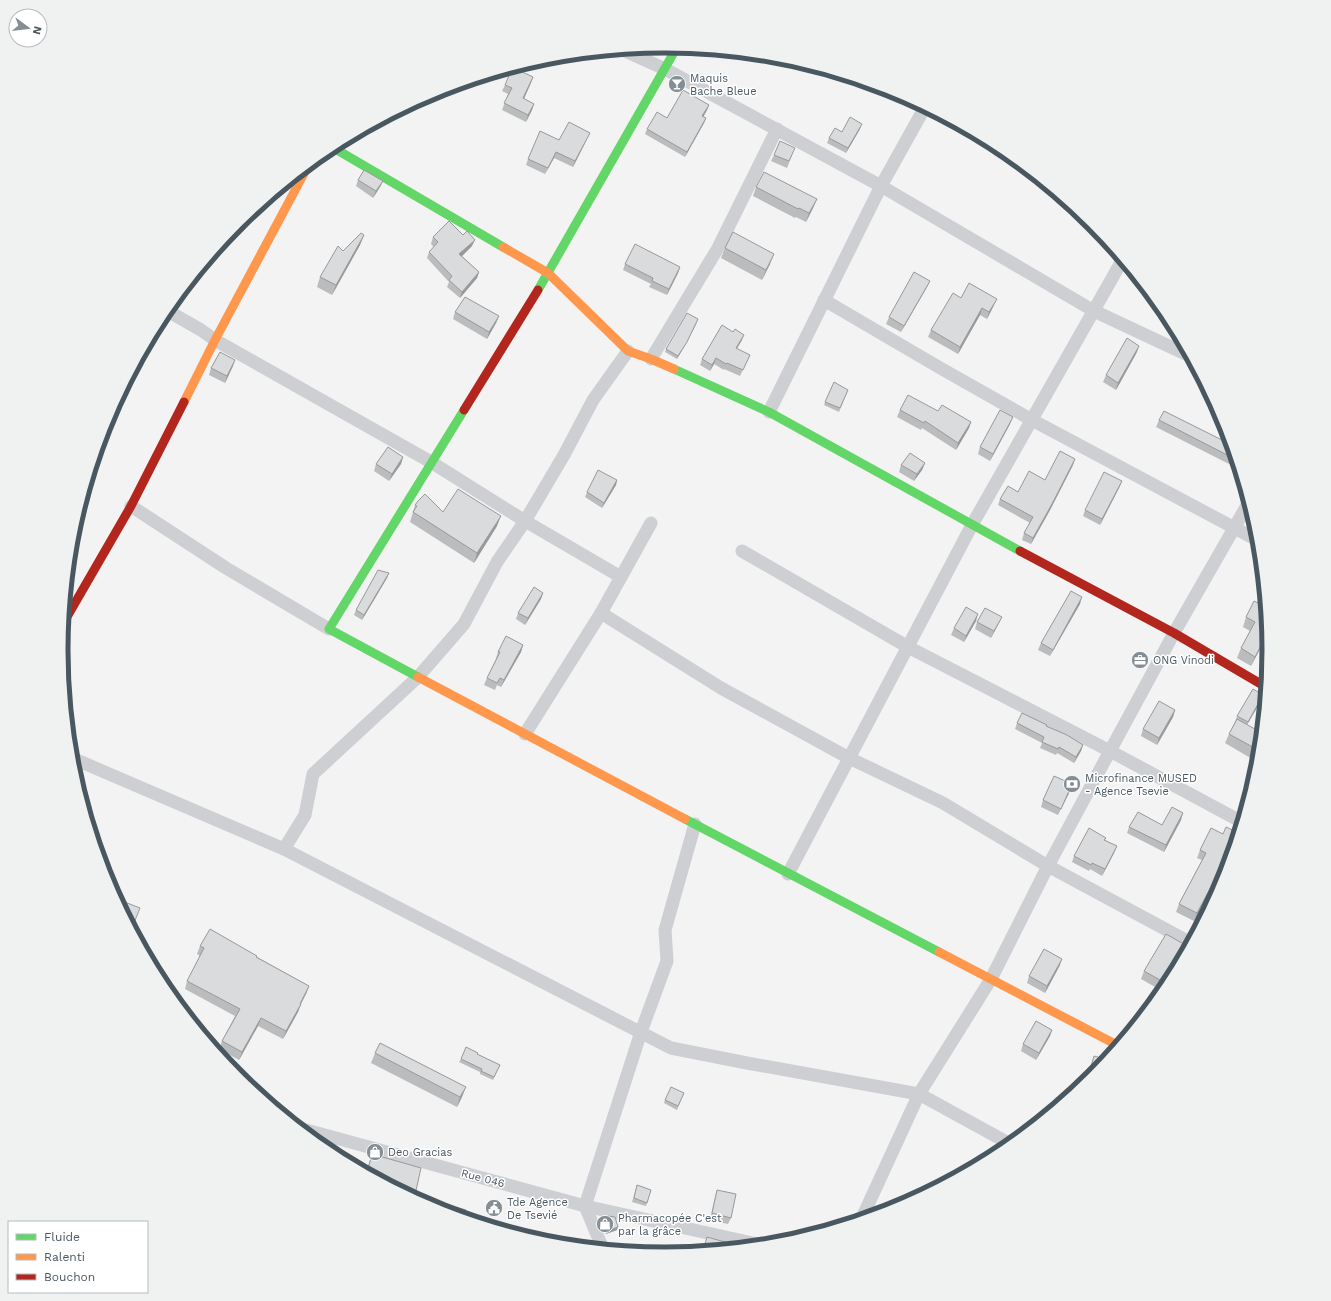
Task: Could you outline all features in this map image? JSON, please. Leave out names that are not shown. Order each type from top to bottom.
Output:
[{"type":"street","points":[[329,629],[548,273],[674,53]]},
{"type":"street","points":[[632,54],[665,69],[881,186],[1094,311],[1184,353]]},
{"type":"street","points":[[769,412],[881,186],[923,111]]},
{"type":"street","points":[[651,359],[718,248],[777,130]]},
{"type":"street","points":[[339,151],[548,273],[628,351],[651,359],[769,412],[972,525],[1174,633],[1262,685]]},
{"type":"street","points":[[69,613],[131,506],[297,180]]},
{"type":"street","points":[[788,874],[972,525],[1120,264]]},
{"type":"street","points":[[824,300],[1032,420],[1253,538]]},
{"type":"street","points":[[173,314],[215,340],[431,462],[525,521],[621,576]]},
{"type":"street","points":[[284,849],[305,815],[314,774],[418,677],[464,624],[497,562],[525,521],[564,455],[593,400],[628,351]]},
{"type":"street","points":[[131,506],[226,568],[329,629],[788,874],[1115,1044]]},
{"type":"street","points":[[864,1214],[919,1094],[991,979],[1048,866],[1110,751],[1174,633],[1246,508]]},
{"type":"street","points":[[525,734],[601,613],[651,523]]},
{"type":"street","points":[[742,551],[908,647],[1110,751],[1238,820]]},
{"type":"street","points":[[601,613],[721,688],[849,758],[943,803],[1048,866],[1187,941]]},
{"type":"street","points":[[78,761],[284,849],[671,1048],[919,1094],[1005,1141]]},
{"type":"street","points":[[600,1244],[585,1206],[641,1032],[667,961],[664,930],[695,824]]},
{"type":"street","name":"Rue 046","points":[[311,1131],[585,1206],[746,1242]]},
{"type":"building","points":[[520,71],[533,77],[523,98],[534,104],[528,115],[504,103],[512,88],[505,85],[511,73]]},
{"type":"building","points":[[683,90],[709,105],[702,116],[706,118],[687,152],[647,129],[657,112],[667,118]]},
{"type":"building","points":[[850,117],[862,124],[848,148],[829,138],[835,128],[842,132]]},
{"type":"building","points":[[569,122],[590,133],[575,161],[556,152],[548,168],[528,159],[540,131],[559,140]]},
{"type":"building","points":[[780,141],[795,148],[789,161],[774,155]]},
{"type":"building","points":[[364,170],[383,181],[376,191],[358,180]]},
{"type":"building","points":[[764,172],[817,199],[809,213],[799,208],[798,209],[756,187]]},
{"type":"building","points":[[449,221],[463,235],[467,231],[475,240],[459,254],[479,272],[462,292],[449,280],[452,276],[429,252],[438,242],[433,237]]},
{"type":"building","points":[[733,232],[774,254],[766,270],[725,248]]},
{"type":"building","points":[[361,233],[364,235],[336,285],[320,277],[338,246],[343,251]]},
{"type":"building","points":[[635,244],[680,267],[669,289],[652,281],[653,278],[625,264]]},
{"type":"building","points":[[914,272],[930,281],[904,326],[889,317]]},
{"type":"building","points":[[969,283],[997,299],[989,312],[982,308],[960,347],[931,330],[953,293],[961,298]]},
{"type":"building","points":[[465,297],[499,316],[489,332],[455,312]]},
{"type":"building","points":[[687,313],[698,319],[687,342],[678,356],[666,349]]},
{"type":"building","points":[[722,325],[733,332],[735,329],[744,335],[736,348],[750,355],[743,370],[727,363],[726,364],[716,358],[712,365],[702,359]]},
{"type":"building","points":[[1127,338],[1139,346],[1118,383],[1106,375]]},
{"type":"building","points":[[220,352],[235,360],[227,376],[211,368]]},
{"type":"building","points":[[834,382],[848,390],[840,408],[825,402]]},
{"type":"building","points":[[908,395],[938,411],[942,405],[971,422],[958,443],[925,421],[924,423],[900,410]]},
{"type":"building","points":[[1000,410],[1013,417],[993,454],[980,447]]},
{"type":"building","points":[[1164,411],[1225,442],[1231,457],[1159,420]]},
{"type":"building","points":[[388,447],[403,457],[392,474],[376,464]]},
{"type":"building","points":[[1060,451],[1075,459],[1033,538],[1024,533],[1033,517],[1000,499],[1008,486],[1018,492],[1029,471],[1045,480]]},
{"type":"building","points":[[910,453],[925,463],[917,474],[901,465]]},
{"type":"building","points":[[598,470],[617,480],[604,503],[587,492]]},
{"type":"building","points":[[1104,472],[1122,481],[1102,519],[1085,510]]},
{"type":"building","points":[[458,489],[501,516],[477,553],[413,512],[417,506],[415,505],[425,494],[443,512]]},
{"type":"building","points":[[378,570],[389,573],[364,615],[356,610]]},
{"type":"building","points":[[534,587],[543,593],[528,618],[518,613]]},
{"type":"building","points":[[1071,591],[1082,597],[1053,650],[1041,643]]},
{"type":"building","points":[[1254,601],[1261,605],[1263,642],[1255,657],[1241,648],[1255,622],[1246,617]]},
{"type":"building","points":[[966,607],[978,614],[966,636],[954,628]]},
{"type":"building","points":[[985,608],[1002,617],[994,631],[977,622]]},
{"type":"building","points":[[506,636],[523,645],[504,680],[500,678],[497,683],[487,678]]},
{"type":"building","points":[[1253,689],[1262,694],[1261,698],[1248,722],[1237,716]]},
{"type":"building","points":[[1159,701],[1175,710],[1159,738],[1143,729]]},
{"type":"building","points":[[1022,713],[1067,735],[1083,745],[1076,757],[1059,747],[1058,749],[1042,742],[1044,737],[1017,723]]},
{"type":"building","points":[[1237,719],[1258,731],[1255,748],[1229,734]]},
{"type":"building","points":[[1054,776],[1072,784],[1061,809],[1043,800]]},
{"type":"building","points":[[1172,807],[1183,813],[1166,845],[1129,827],[1138,812],[1162,825]]},
{"type":"building","points":[[1226,827],[1235,831],[1221,871],[1220,870],[1197,913],[1179,904],[1206,853],[1200,850],[1211,828],[1223,834]]},
{"type":"building","points":[[1089,828],[1106,838],[1104,840],[1117,846],[1105,869],[1092,863],[1091,865],[1074,856]]},
{"type":"building","points":[[124,902],[140,908],[134,923]]},
{"type":"building","points":[[210,929],[257,956],[256,957],[309,986],[286,1031],[261,1018],[242,1052],[222,1041],[240,1009],[187,981],[204,948],[200,946]]},
{"type":"building","points":[[1166,934],[1185,945],[1162,981],[1144,971]]},
{"type":"building","points":[[1044,949],[1062,959],[1047,986],[1029,976]]},
{"type":"building","points":[[1036,1021],[1052,1030],[1039,1053],[1023,1044]]},
{"type":"building","points":[[380,1043],[466,1087],[460,1097],[375,1053]]},
{"type":"building","points":[[466,1047],[500,1065],[494,1077],[481,1071],[482,1069],[461,1059]]},
{"type":"building","points":[[1094,1056],[1102,1058],[1090,1071]]},
{"type":"building","points":[[671,1087],[684,1093],[678,1106],[665,1100]]},
{"type":"building","points":[[372,1154],[421,1168],[415,1193],[401,1186],[368,1169]]},
{"type":"building","points":[[637,1185],[651,1190],[647,1203],[634,1198]]},
{"type":"building","points":[[717,1190],[736,1194],[731,1218],[712,1213]]},
{"type":"building","points":[[456,1207],[466,1210],[465,1213],[455,1210]]},
{"type":"building","points":[[608,1216],[615,1217],[618,1227],[607,1231],[602,1218]]},
{"type":"building","points":[[707,1237],[725,1242],[724,1245],[704,1247]]},
{"type":"traffic: fast","points":[[538,290],[673,53]]},
{"type":"traffic: fast","points":[[339,151],[503,247]]},
{"type":"traffic: fast","points":[[674,369],[769,412],[1020,551]]},
{"type":"traffic: fast","points":[[418,677],[329,629],[464,410]]},
{"type":"traffic: fast","points":[[685,819],[939,952]]},
{"type":"traffic: slow","points":[[184,402],[215,340],[303,175]]},
{"type":"traffic: slow","points":[[503,247],[548,273],[628,351],[674,369]]},
{"type":"traffic: slow","points":[[418,677],[685,819]]},
{"type":"traffic: slow","points":[[939,952],[1115,1044]]},
{"type":"traffic: jam","points":[[464,410],[538,290]]},
{"type":"traffic: jam","points":[[69,613],[131,506],[184,402]]},
{"type":"traffic: jam","points":[[1020,551],[1174,633],[1262,685]]},
{"type":"place","name":"Maquis Bache Bleue","points":[[677,84]]},
{"type":"place","name":"ONG Vinodi","points":[[1140,660]]},
{"type":"place","name":"Microfinance MUSED - Agence Tsevie","points":[[1072,784]]},
{"type":"place","name":"Deo Gracias","points":[[375,1152]]},
{"type":"place","name":"Tde Agence De Tsevié","points":[[494,1208]]},
{"type":"place","name":"Pharmacopée C'est par la grâce","points":[[605,1224]]}]
